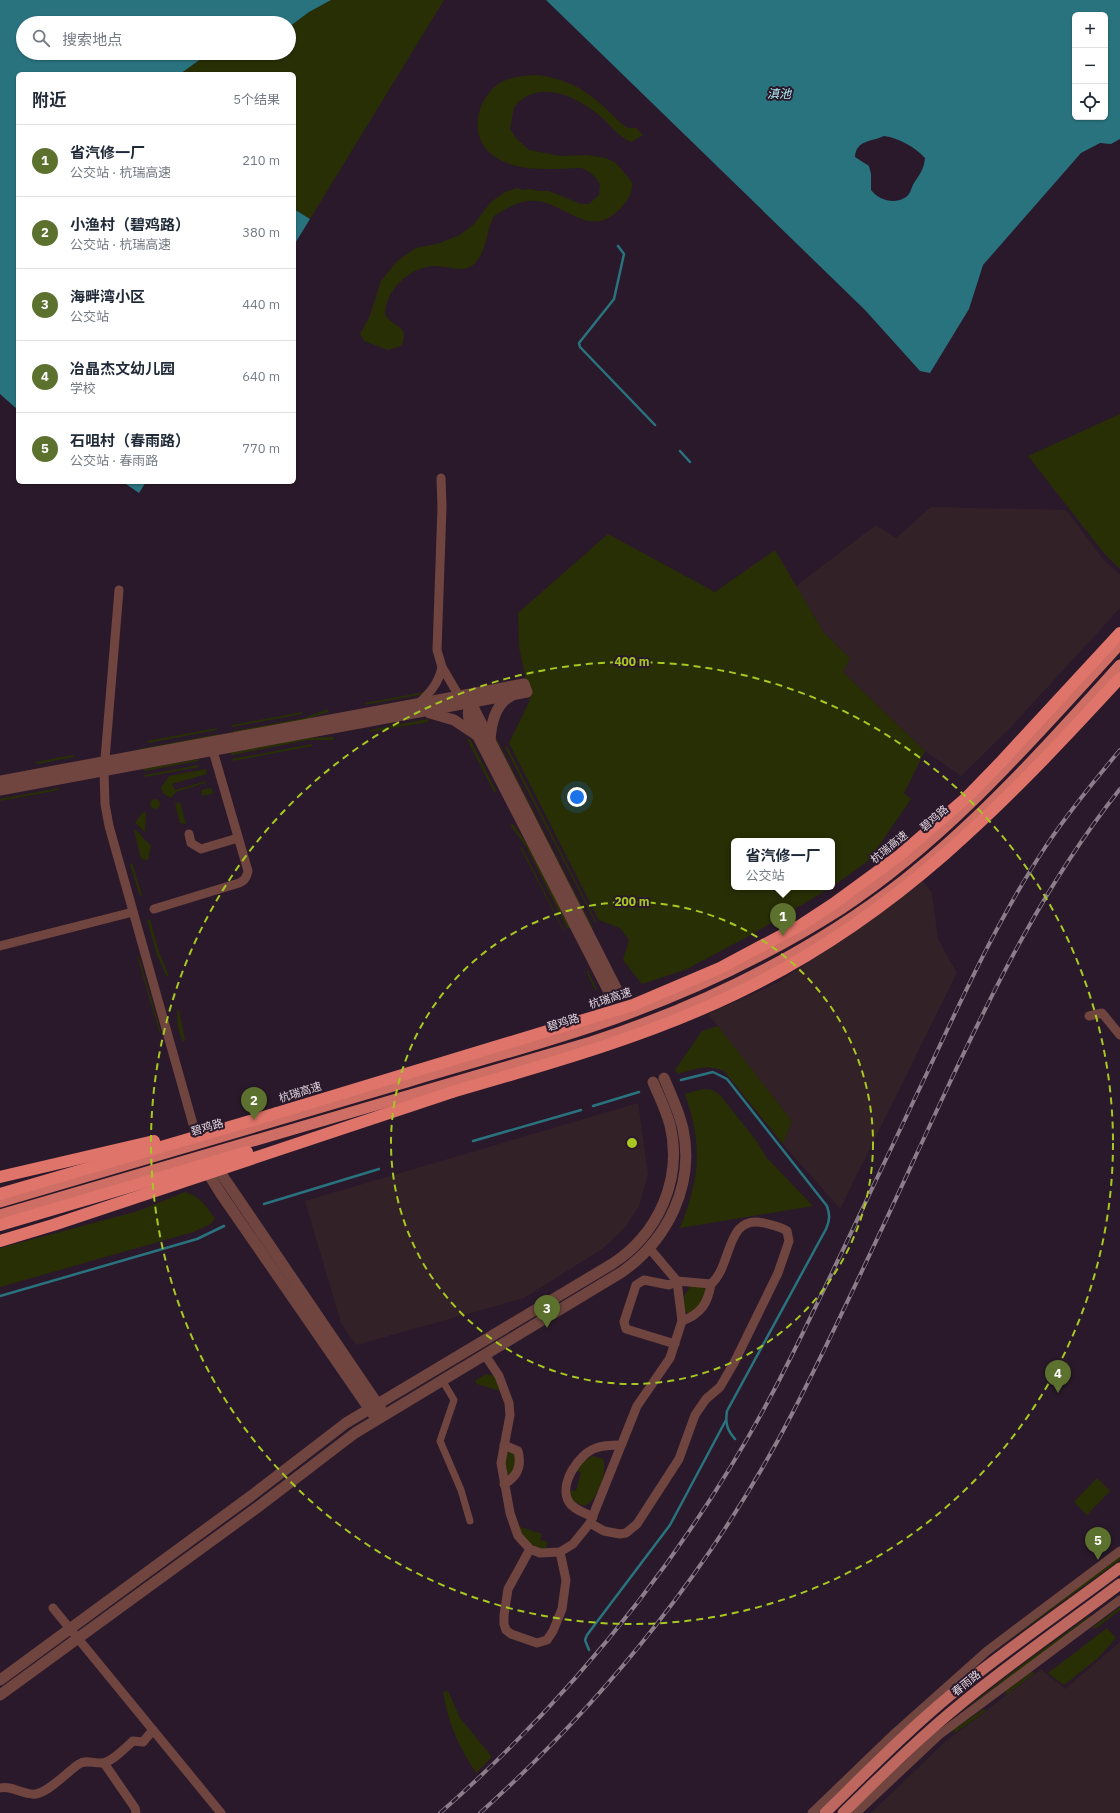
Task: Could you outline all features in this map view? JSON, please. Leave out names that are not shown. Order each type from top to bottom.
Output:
[{"type":"highway","name":"杭瑞高速","points":[[0,1194],[278,1113],[633,1005],[720,968],[801,925],[894,860],[966,798],[1120,633]]},
{"type":"highway","name":"碧鸡路","points":[[0,1202],[600,1024],[693,988],[782,944],[843,907],[894,869],[943,828],[1021,751],[1120,644]]},
{"type":"highway","points":[[0,1215],[612,1035],[694,1003],[759,973],[853,918],[930,858],[1024,770],[1120,665]]},
{"type":"highway","points":[[0,1225],[452,1092],[609,1044],[678,1019],[754,984],[822,946],[888,901],[968,835],[1050,754],[1120,678]]},
{"type":"highway","points":[[0,1241],[54,1225],[452,1092]]},
{"type":"highway","points":[[0,1177],[278,1113]]},
{"type":"main road","name":"春雨路","points":[[825,1813],[905,1736],[952,1694],[1120,1568]]},
{"type":"main road","name":"春雨路","points":[[843,1813],[914,1745],[961,1704],[1010,1664],[1120,1584]]},
{"type":"street","points":[[441,478],[442,507],[437,650],[442,667],[460,696]]},
{"type":"street","points":[[119,590],[104,766],[105,804],[109,826],[198,1144]]},
{"type":"street","points":[[422,708],[441,674],[442,667]]},
{"type":"street","points":[[0,782],[104,766],[213,751],[422,708],[447,699],[524,684],[527,692],[471,703],[422,708],[104,766],[0,790]]},
{"type":"street","points":[[471,703],[480,692]]},
{"type":"street","points":[[485,740],[496,714],[505,699],[513,695]]},
{"type":"street","points":[[422,708],[463,725],[485,740],[616,988],[608,990],[485,740],[471,703],[464,700],[447,699]]},
{"type":"street","points":[[154,910],[243,881],[248,870],[213,751]]},
{"type":"street","points":[[188,834],[191,843],[201,849],[238,838]]},
{"type":"street","points":[[0,946],[133,912]]},
{"type":"street","points":[[1089,1016],[1102,1013],[1120,1036]]},
{"type":"street","points":[[0,1680],[251,1496],[346,1422],[612,1264],[630,1251],[645,1236],[661,1209],[669,1189],[673,1168],[673,1146],[670,1124],[653,1082],[664,1078],[676,1106],[683,1130],[685,1168],[680,1194],[671,1218],[650,1249],[622,1272],[355,1433],[258,1507],[0,1695]]},
{"type":"street","points":[[210,1154],[211,1178],[221,1194],[380,1417]]},
{"type":"street","points":[[621,1446],[595,1448],[584,1454],[571,1472],[567,1489],[569,1502],[574,1507],[604,1531],[620,1534],[626,1533],[637,1524],[679,1459],[695,1415],[706,1399],[720,1387],[734,1363],[778,1273],[789,1241],[787,1231],[782,1228],[755,1221],[744,1224],[735,1235],[720,1274],[711,1284],[709,1296],[701,1310],[690,1318],[682,1321]]},
{"type":"street","points":[[485,1355],[499,1376],[509,1403],[510,1415],[501,1463],[510,1513],[518,1536],[530,1549],[540,1553],[560,1552],[573,1544],[591,1520],[637,1406],[665,1367],[675,1344],[682,1321],[677,1281],[650,1249]]},
{"type":"street","points":[[675,1344],[626,1329],[624,1322],[634,1289],[639,1283],[649,1280],[669,1285],[677,1281],[711,1284]]},
{"type":"street","points":[[442,1380],[454,1400],[440,1442],[461,1490],[470,1521]]},
{"type":"street","points":[[504,1445],[513,1447],[518,1451],[520,1465],[512,1480],[504,1484]]},
{"type":"street","points":[[530,1549],[508,1590],[504,1624],[506,1630],[511,1634],[537,1643],[547,1640],[553,1632],[562,1609],[566,1580],[560,1552]]},
{"type":"street","points":[[812,1813],[895,1733],[987,1651],[1120,1551]]},
{"type":"street","points":[[859,1812],[939,1735],[1120,1600]]},
{"type":"street","points":[[53,1608],[221,1813]]},
{"type":"street","points":[[0,1788],[7,1788],[30,1794],[41,1793],[80,1764],[91,1761],[104,1762],[133,1741],[143,1742],[153,1730]]},
{"type":"street","points":[[104,1762],[135,1808],[136,1813]]},
{"type":"shaded area","points":[[931,507],[1066,510],[1102,558],[1120,575],[1120,608],[1010,728],[961,776],[925,751],[843,672],[850,658],[824,633],[796,586],[876,525],[896,538]]},
{"type":"shaded area","points":[[923,881],[932,893],[938,939],[957,973],[840,1209],[783,1144],[792,1121],[708,1014],[775,984],[845,938]]},
{"type":"shaded area","points":[[638,1103],[648,1174],[639,1207],[622,1231],[602,1249],[524,1298],[356,1345],[341,1323],[305,1201]]},
{"type":"shaded area","points":[[1120,1642],[1120,1813],[871,1813],[945,1742],[1041,1669],[1065,1689]]},
{"type":"green space","points":[[331,0],[444,0],[310,219],[296,210],[296,72],[183,72],[199,60],[296,60],[296,22],[309,12]]},
{"type":"green space","points":[[536,75],[551,77],[563,81],[584,91],[594,98],[623,125],[628,128],[636,128],[643,135],[631,142],[619,134],[600,116],[580,102],[557,93],[545,92],[534,93],[524,98],[514,107],[510,129],[516,138],[529,150],[561,156],[587,155],[606,158],[616,163],[632,182],[632,190],[628,199],[620,209],[609,218],[598,221],[588,221],[578,218],[548,203],[536,201],[519,203],[503,210],[494,216],[484,247],[478,259],[470,267],[465,269],[456,269],[441,266],[427,267],[409,274],[395,287],[390,295],[385,313],[387,318],[399,326],[404,334],[404,339],[401,346],[388,350],[364,341],[360,334],[369,318],[381,281],[397,261],[416,248],[440,243],[460,235],[474,224],[491,202],[505,192],[517,188],[523,190],[529,189],[549,191],[581,204],[589,204],[599,195],[600,184],[592,174],[584,169],[537,169],[515,166],[495,157],[486,150],[481,141],[478,131],[478,120],[484,100],[490,91],[498,84],[511,78]]},
{"type":"green space","points":[[1120,414],[1120,569],[1104,553],[1028,456]]},
{"type":"green space","points":[[608,534],[715,592],[775,550],[824,633],[850,658],[843,672],[925,751],[904,793],[911,799],[869,860],[835,885],[835,838],[731,838],[731,890],[827,890],[747,937],[687,969],[642,984],[623,960],[629,940],[620,928],[599,920],[509,743],[530,700],[519,647],[518,613]]},
{"type":"green space","points":[[425,692],[424,694],[365,705],[365,703]]},
{"type":"green space","points":[[328,709],[328,712],[302,721],[233,733],[233,731],[304,718]]},
{"type":"green space","points":[[302,712],[302,714],[232,727],[232,725]]},
{"type":"green space","points":[[428,719],[428,722],[370,732],[370,730]]},
{"type":"green space","points":[[217,728],[217,730],[148,743],[147,741]]},
{"type":"green space","points":[[218,734],[220,736],[138,751],[139,749]]},
{"type":"green space","points":[[333,737],[334,740],[308,740],[232,755],[230,753],[307,738]]},
{"type":"green space","points":[[467,739],[470,739],[496,791],[494,792]]},
{"type":"green space","points":[[496,739],[593,928],[592,929]]},
{"type":"green space","points":[[312,744],[312,746],[233,761],[232,759]]},
{"type":"green space","points":[[507,746],[597,923],[596,924],[505,747]]},
{"type":"green space","points":[[73,755],[74,757],[37,764],[36,762]]},
{"type":"green space","points":[[199,759],[198,761],[145,771],[143,769]]},
{"type":"green space","points":[[199,765],[199,767],[145,777],[144,775]]},
{"type":"green space","points":[[206,769],[207,774],[172,784],[175,790],[206,781],[205,783],[176,792],[171,798],[164,794],[161,788],[169,776]]},
{"type":"green space","points":[[59,788],[59,790],[0,801],[0,799]]},
{"type":"green space","points":[[211,788],[214,793],[202,796],[201,790]]},
{"type":"green space","points":[[153,799],[157,799],[160,804],[157,809],[153,809],[150,806],[150,802]]},
{"type":"green space","points":[[180,802],[186,824],[180,823],[175,804]]},
{"type":"green space","points":[[143,812],[146,813],[145,832],[135,823]]},
{"type":"green space","points":[[513,824],[529,847],[570,928],[567,928],[527,848],[510,825]]},
{"type":"green space","points":[[134,830],[136,830],[151,846],[148,860],[141,859]]},
{"type":"green space","points":[[520,847],[522,847],[564,930],[563,930]]},
{"type":"green space","points":[[132,863],[142,895],[140,896],[130,865]]},
{"type":"green space","points":[[147,919],[150,920],[159,952],[169,976],[167,977],[157,955]]},
{"type":"green space","points":[[137,956],[139,957],[161,1032],[160,1034]]},
{"type":"green space","points":[[586,971],[588,971],[597,990],[595,990]]},
{"type":"green space","points":[[179,1010],[185,1040],[183,1042],[178,1028],[177,1011]]},
{"type":"green space","points":[[718,1026],[792,1121],[783,1144],[724,1071],[706,1068],[695,1069],[678,1074],[675,1070],[702,1031]]},
{"type":"green space","points":[[703,1089],[713,1090],[720,1095],[758,1143],[766,1157],[813,1206],[680,1228],[692,1193],[697,1161],[695,1130],[685,1094]]},
{"type":"green space","points":[[185,1192],[195,1196],[203,1202],[209,1210],[215,1219],[209,1225],[193,1232],[0,1287],[0,1248],[138,1211]]},
{"type":"green space","points":[[700,1285],[705,1288],[707,1292],[702,1306],[688,1314],[684,1309],[684,1296],[690,1287]]},
{"type":"green space","points":[[486,1374],[495,1376],[500,1391],[477,1384],[475,1381]]},
{"type":"green space","points":[[508,1449],[516,1456],[515,1473],[507,1476],[505,1464]]},
{"type":"green space","points":[[593,1456],[603,1459],[603,1479],[593,1499],[584,1506],[573,1501],[570,1494],[571,1490],[576,1491],[581,1472],[576,1471],[577,1468]]},
{"type":"green space","points":[[1097,1478],[1110,1491],[1087,1515],[1074,1502]]},
{"type":"green space","points":[[517,1526],[542,1534],[540,1540],[548,1542],[545,1550],[536,1547],[528,1541]]},
{"type":"green space","points":[[1120,1555],[1120,1560],[1001,1646],[1000,1644]]},
{"type":"green space","points":[[1120,1607],[1120,1610],[1095,1629],[1093,1627]]},
{"type":"green space","points":[[1089,1616],[1090,1619],[958,1714],[1023,1664]]},
{"type":"green space","points":[[1107,1628],[1116,1638],[1097,1659],[1064,1685],[1048,1673]]},
{"type":"green space","points":[[1032,1672],[1035,1673],[1006,1695],[1006,1691]]},
{"type":"green space","points":[[448,1691],[460,1718],[492,1757],[476,1773],[464,1754],[451,1724],[443,1692]]},
{"type":"green space","points":[[984,1709],[986,1711],[955,1733],[953,1730]]},
{"type":"water","points":[[0,0],[331,0],[309,12],[296,22],[296,16],[16,16],[16,60],[199,60],[183,72],[16,72],[16,408],[0,394]]},
{"type":"water","name":"滇池","points":[[546,0],[1120,0],[1120,139],[1111,144],[1100,143],[1081,153],[983,265],[969,309],[930,373],[920,371],[865,310]],"holes":[[[884,136],[895,139],[916,150],[925,158],[923,168],[913,184],[909,194],[900,200],[889,201],[879,197],[871,190],[871,174],[869,166],[855,157],[858,147],[865,142]]]},
{"type":"water","points":[[296,210],[310,219],[296,242]]},
{"type":"water","points":[[126,484],[145,484],[139,493]]},
{"type":"waterway","points":[[618,246],[624,254],[614,299],[579,343],[580,347],[655,425]]},
{"type":"waterway","points":[[680,451],[690,462]]},
{"type":"waterway","points":[[681,1080],[713,1072],[727,1079],[827,1206],[829,1212],[829,1220],[826,1229],[727,1411],[727,1426],[735,1439]]},
{"type":"waterway","points":[[593,1106],[639,1092]]},
{"type":"waterway","points":[[473,1141],[581,1110]]},
{"type":"waterway","points":[[264,1204],[379,1169]]},
{"type":"waterway","points":[[0,1296],[197,1239],[224,1226]]},
{"type":"waterway","points":[[589,1650],[585,1640],[587,1635],[670,1525],[726,1420]]},
{"type":"railway","points":[[440,1813],[494,1764],[593,1658],[681,1543],[721,1482],[758,1419],[792,1355],[968,986],[997,929],[1029,873],[1054,834],[1120,750]]},
{"type":"railway","points":[[480,1813],[527,1769],[572,1723],[615,1675],[655,1626],[694,1574],[730,1521],[763,1466],[814,1371],[982,1015],[1002,976],[1045,898],[1068,861],[1093,824],[1120,789]]},
{"type":"place","name":"省汽修一厂","points":[[783,936]]},
{"type":"place","name":"小渔村（碧鸡路）","points":[[254,1120]]},
{"type":"place","name":"海畔湾小区","points":[[547,1328]]},
{"type":"place","name":"冶晶杰文幼儿园","points":[[1058,1393]]},
{"type":"place","name":"石咀村（春雨路）","points":[[1098,1560]]}]
